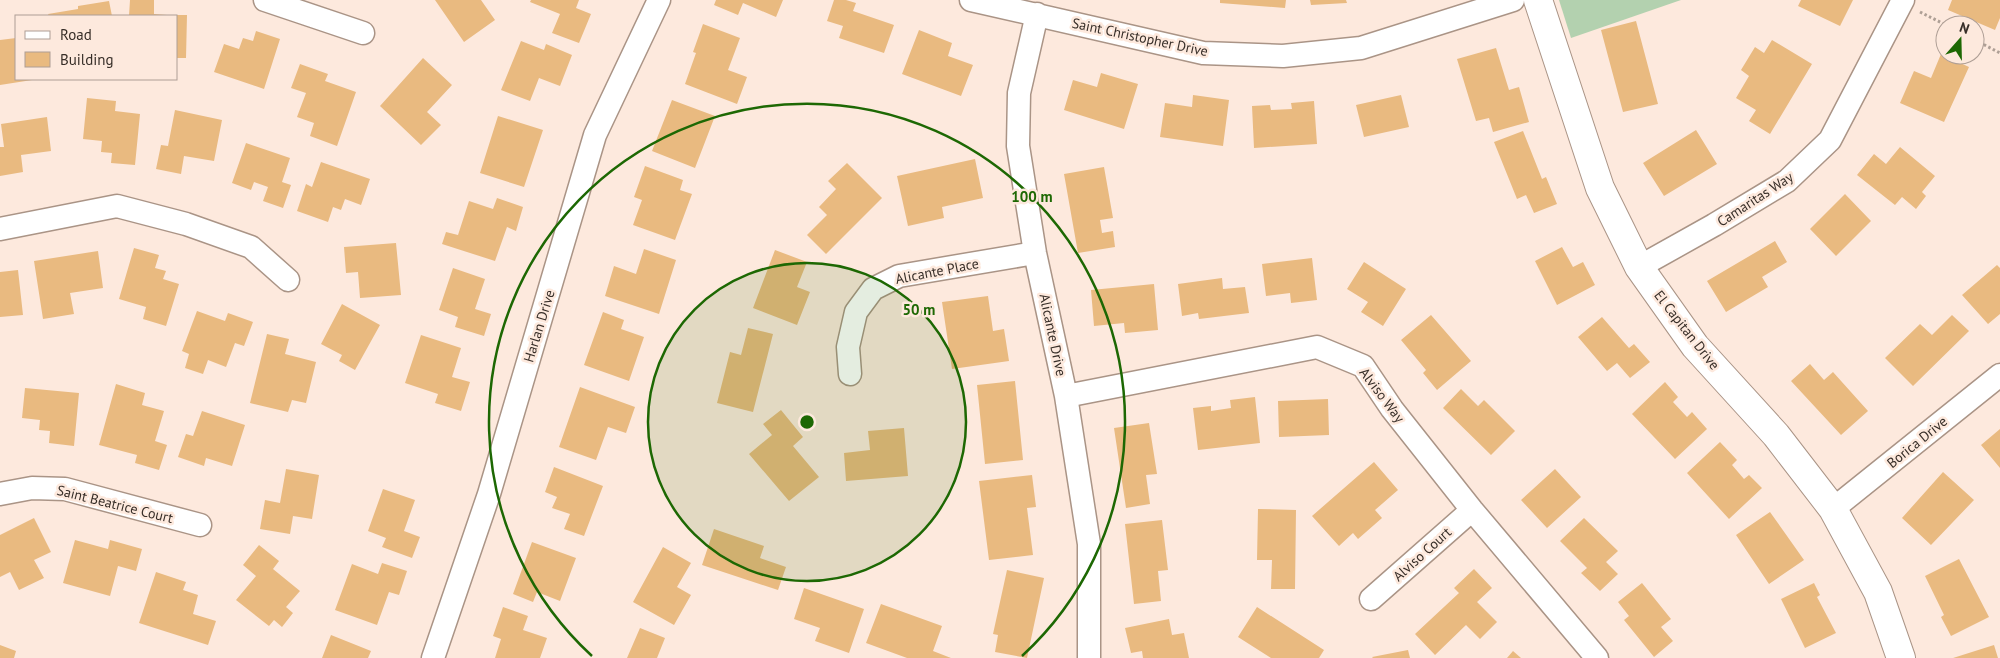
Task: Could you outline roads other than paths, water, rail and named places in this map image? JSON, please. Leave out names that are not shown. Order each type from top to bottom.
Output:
[{"type":"street","points":[[265,0],[363,33]]},
{"type":"street","name":"Harlan Drive","points":[[433,658],[488,494],[595,135],[659,0]]},
{"type":"street","name":"Saint Christopher Drive","points":[[972,0],[1203,53],[1283,56],[1361,48],[1513,0]]},
{"type":"street","name":"El Capitan Drive","points":[[1538,0],[1600,188],[1639,267],[1695,346],[1776,435],[1833,509],[1878,592],[1901,658]]},
{"type":"street","name":"Camaritas Way","points":[[1639,267],[1787,181],[1830,140],[1903,1]]},
{"type":"street","name":"Alicante Drive","points":[[1037,14],[1019,92],[1018,146],[1035,253],[1066,396],[1088,544],[1089,658]]},
{"type":"street","points":[[0,229],[117,206],[186,224],[251,246],[288,280]]},
{"type":"street","name":"Alicante Place","points":[[850,374],[848,347],[856,312],[873,288],[899,276],[1035,253]]},
{"type":"street","name":"Alviso Way","points":[[1066,396],[1318,347],[1362,366],[1392,409],[1472,510],[1597,658]]},
{"type":"street","name":"Borica Drive","points":[[1833,509],[2000,375]]},
{"type":"street","name":"Saint Beatrice Court","points":[[0,494],[32,488],[65,489],[200,525]]},
{"type":"street","name":"Alviso Court","points":[[1371,599],[1472,510]]}]
